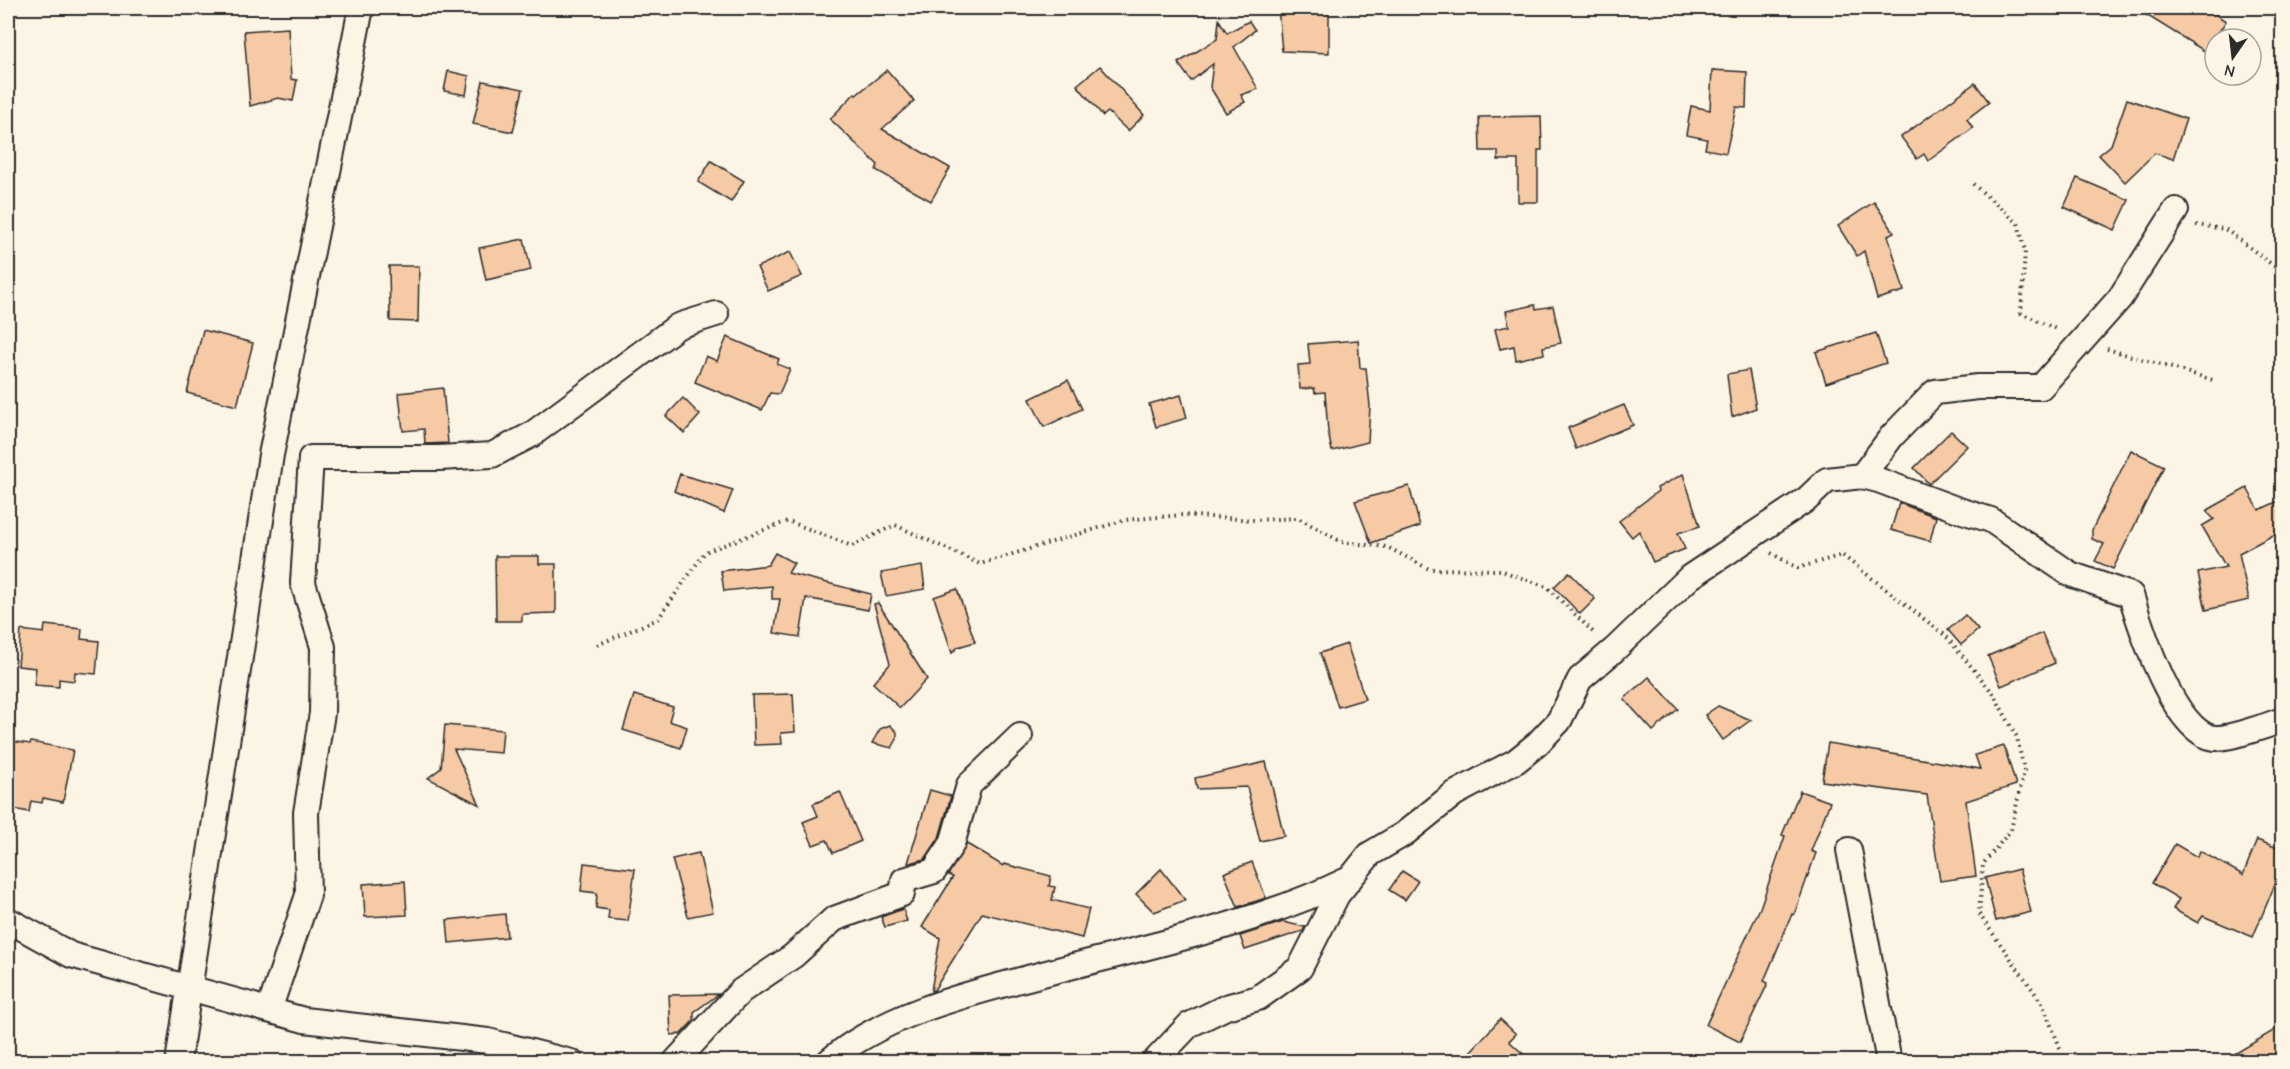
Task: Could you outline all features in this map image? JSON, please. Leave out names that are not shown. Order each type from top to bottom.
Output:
[{"type":"street","points":[[178,1062],[271,455],[361,8]]},
{"type":"street","points":[[1862,476],[1893,436],[1935,392],[1978,387],[2041,387],[2120,298],[2172,216]]},
{"type":"street","points":[[269,1010],[308,895],[306,813],[322,713],[323,648],[303,583],[311,458],[439,458],[492,455],[531,435],[678,326],[716,314]]},
{"type":"street","points":[[1154,1062],[1189,1025],[1226,1007],[1258,998],[1300,968],[1337,895],[1370,854],[1404,834],[1454,794],[1516,761],[1537,744],[1559,721],[1580,679],[1614,650],[1690,577],[1807,499],[1827,480],[1862,476],[1956,510],[1991,520],[2070,574],[2131,595],[2162,680],[2180,711],[2195,730],[2215,738],[2283,720]]},
{"type":"street","points":[[675,1062],[741,991],[793,956],[834,919],[902,894],[904,880],[934,871],[952,844],[969,784],[1020,736]]},
{"type":"street","points":[[1849,850],[1889,1062]]},
{"type":"street","points":[[828,1062],[878,1029],[961,996],[1175,940],[1309,898],[1349,879]]},
{"type":"street","points":[[8,920],[71,955],[304,1020],[488,1041],[571,1062]]},
{"type":"path","points":[[1973,184],[2018,223],[2025,250],[2021,313],[2082,341],[2213,381]]},
{"type":"path","points":[[2172,216],[2225,229],[2283,272]]},
{"type":"path","points":[[597,645],[657,619],[705,552],[788,521],[852,546],[895,525],[980,564],[1125,519],[1182,515],[1254,520],[1298,518],[1342,542],[1388,547],[1429,569],[1500,570],[1547,587],[1572,613],[1614,650]]},
{"type":"path","points":[[1747,539],[1798,568],[1842,555],[1946,636],[1992,693],[2017,737],[2024,771],[2011,830],[1983,864],[1979,914],[2042,1003],[2061,1050]]},
{"type":"building","points":[[1278,8],[1329,11],[1329,53],[1282,51]]},
{"type":"building","points":[[2135,8],[2205,8],[2226,21],[2222,27],[2203,27],[2203,50]]},
{"type":"building","points":[[1219,20],[1227,33],[1249,21],[1255,30],[1234,47],[1258,89],[1241,95],[1245,102],[1226,113],[1210,87],[1213,64],[1191,81],[1178,63],[1217,39]]},
{"type":"building","points":[[288,28],[291,79],[297,80],[293,101],[278,98],[250,106],[244,31]]},
{"type":"building","points":[[1100,66],[1144,115],[1128,131],[1108,112],[1103,116],[1077,85]]},
{"type":"building","points":[[887,70],[914,101],[882,129],[950,168],[931,201],[876,170],[878,165],[830,119],[855,93],[856,95]]},
{"type":"building","points":[[1712,70],[1747,72],[1746,108],[1736,107],[1726,153],[1705,149],[1707,139],[1686,135],[1691,106],[1710,110]]},
{"type":"building","points":[[448,71],[469,76],[466,95],[444,91]]},
{"type":"building","points":[[483,81],[523,89],[513,132],[473,124]]},
{"type":"building","points":[[1975,83],[1989,102],[1967,119],[1973,128],[1928,161],[1924,154],[1917,159],[1901,137]]},
{"type":"building","points":[[2127,99],[2186,119],[2173,159],[2155,153],[2125,182],[2099,155],[2111,145]]},
{"type":"building","points":[[1541,116],[1542,150],[1538,150],[1538,202],[1518,202],[1518,160],[1498,160],[1498,151],[1480,151],[1479,117]]},
{"type":"building","points":[[711,161],[744,181],[731,202],[698,182]]},
{"type":"building","points":[[2077,178],[2129,200],[2115,230],[2064,207]]},
{"type":"building","points":[[1874,202],[1894,232],[1888,235],[1904,291],[1877,299],[1864,251],[1857,256],[1838,226]]},
{"type":"building","points":[[524,239],[531,270],[486,280],[479,248]]},
{"type":"building","points":[[790,252],[802,276],[768,291],[757,267]]},
{"type":"building","points":[[389,266],[419,266],[418,322],[390,321]]},
{"type":"building","points":[[1535,305],[1536,309],[1553,306],[1561,343],[1543,347],[1544,354],[1516,360],[1514,346],[1500,349],[1495,329],[1509,326],[1506,311]]},
{"type":"building","points":[[203,330],[253,343],[237,406],[187,393]]},
{"type":"building","points":[[1876,333],[1886,363],[1826,383],[1816,352]]},
{"type":"building","points":[[727,337],[779,359],[777,364],[790,369],[779,394],[770,393],[762,410],[695,382],[706,356],[717,361]]},
{"type":"building","points":[[1358,340],[1360,368],[1366,368],[1370,406],[1368,442],[1332,451],[1325,392],[1315,393],[1314,388],[1300,389],[1298,365],[1310,364],[1308,344]]},
{"type":"building","points":[[1749,370],[1756,408],[1732,417],[1727,374]]},
{"type":"building","points":[[1068,380],[1082,409],[1044,427],[1030,399]]},
{"type":"building","points":[[443,388],[448,443],[425,444],[424,429],[403,431],[399,393]]},
{"type":"building","points":[[1181,395],[1187,418],[1156,427],[1149,404]]},
{"type":"building","points":[[683,398],[700,415],[684,433],[666,416]]},
{"type":"building","points":[[1624,405],[1633,425],[1576,449],[1568,428]]},
{"type":"building","points":[[1951,431],[1967,446],[1929,484],[1914,468]]},
{"type":"building","points":[[2131,450],[2164,466],[2113,569],[2095,561],[2104,544],[2092,539],[2092,530]]},
{"type":"building","points":[[680,474],[733,490],[724,513],[674,491]]},
{"type":"building","points":[[1683,474],[1700,526],[1678,533],[1685,549],[1653,562],[1639,531],[1632,537],[1619,521],[1658,491],[1657,488]]},
{"type":"building","points":[[1409,486],[1420,526],[1371,543],[1355,501]]},
{"type":"building","points":[[2247,488],[2259,510],[2283,499],[2283,530],[2239,553],[2249,600],[2206,610],[2198,573],[2226,567],[2202,526],[2214,519],[2206,511]]},
{"type":"building","points":[[1899,503],[1936,517],[1930,541],[1891,530]]},
{"type":"building","points":[[775,553],[794,563],[788,573],[871,594],[868,610],[806,598],[800,637],[774,633],[780,599],[772,599],[772,586],[724,591],[721,571],[768,565]]},
{"type":"building","points":[[495,556],[539,556],[539,564],[556,564],[556,613],[522,614],[522,621],[496,621]]},
{"type":"building","points":[[922,566],[925,589],[886,596],[881,573]]},
{"type":"building","points":[[1569,572],[1595,599],[1580,614],[1554,587]]},
{"type":"building","points":[[957,589],[975,642],[958,647],[952,653],[934,597]]},
{"type":"building","points":[[878,603],[927,679],[900,708],[873,683],[890,664],[874,604]]},
{"type":"building","points":[[1965,615],[1978,630],[1961,645],[1948,630]]},
{"type":"building","points":[[45,625],[82,629],[81,639],[99,641],[96,674],[75,672],[74,681],[59,679],[59,687],[34,685],[36,668],[18,666],[21,630],[44,633]]},
{"type":"building","points":[[2042,633],[2055,663],[2001,686],[1988,656]]},
{"type":"building","points":[[1347,644],[1365,699],[1338,707],[1320,653]]},
{"type":"building","points":[[1649,677],[1678,709],[1653,731],[1624,699]]},
{"type":"building","points":[[793,694],[795,732],[781,733],[782,744],[754,745],[752,695]]},
{"type":"building","points":[[634,695],[673,707],[669,721],[687,727],[681,748],[623,730]]},
{"type":"building","points":[[1718,706],[1751,720],[1723,740],[1705,715]]},
{"type":"building","points":[[445,725],[503,730],[501,753],[454,749],[480,805],[428,778],[441,768]]},
{"type":"building","points":[[890,725],[897,732],[897,739],[892,748],[872,743],[880,729]]},
{"type":"building","points":[[10,741],[30,744],[31,742],[73,750],[63,802],[43,798],[42,803],[31,801],[29,812],[8,808]]},
{"type":"building","points":[[1828,743],[1980,769],[1975,755],[2004,746],[2016,785],[1966,801],[1976,876],[1940,881],[1927,795],[1822,781]]},
{"type":"building","points":[[1266,762],[1284,836],[1260,841],[1247,787],[1197,789],[1195,778]]},
{"type":"building","points":[[930,790],[951,796],[939,838],[925,859],[908,863]]},
{"type":"building","points":[[1800,791],[1830,802],[1811,851],[1816,853],[1794,915],[1792,914],[1764,981],[1768,983],[1740,1042],[1706,1025],[1760,908],[1785,836],[1782,835]]},
{"type":"building","points":[[840,792],[861,841],[833,853],[827,840],[813,845],[803,822],[818,816],[813,804]]},
{"type":"building","points":[[2257,840],[2283,850],[2283,865],[2253,937],[2203,916],[2198,923],[2173,909],[2179,899],[2152,883],[2175,844],[2197,857],[2200,851],[2243,875]]},
{"type":"building","points":[[967,844],[1003,866],[1004,864],[1051,876],[1049,886],[1055,887],[1052,900],[1089,909],[1082,938],[982,913],[934,990],[931,991],[940,938],[922,927],[953,877],[948,875]]},
{"type":"building","points":[[699,853],[713,912],[688,917],[672,859]]},
{"type":"building","points":[[1252,862],[1266,898],[1238,907],[1224,873]]},
{"type":"building","points":[[584,863],[635,869],[628,921],[608,919],[609,910],[596,908],[597,893],[581,891]]},
{"type":"building","points":[[1161,869],[1185,900],[1154,912],[1136,894]]},
{"type":"building","points":[[2019,869],[2031,912],[1996,921],[1985,878]]},
{"type":"building","points":[[1402,871],[1418,881],[1405,900],[1389,890]]},
{"type":"building","points":[[405,881],[407,915],[365,917],[363,884]]},
{"type":"building","points":[[903,909],[907,921],[885,927],[881,917]]},
{"type":"building","points":[[505,914],[507,937],[449,943],[447,920]]},
{"type":"building","points":[[1283,922],[1305,927],[1303,931],[1245,950],[1240,936]]},
{"type":"building","points":[[719,994],[694,1012],[694,1020],[681,1034],[671,1035],[669,995]]},
{"type":"building","points":[[1500,1019],[1516,1034],[1509,1041],[1532,1062],[1461,1062]]},
{"type":"building","points":[[2283,1025],[2283,1062],[2221,1062]]}]
